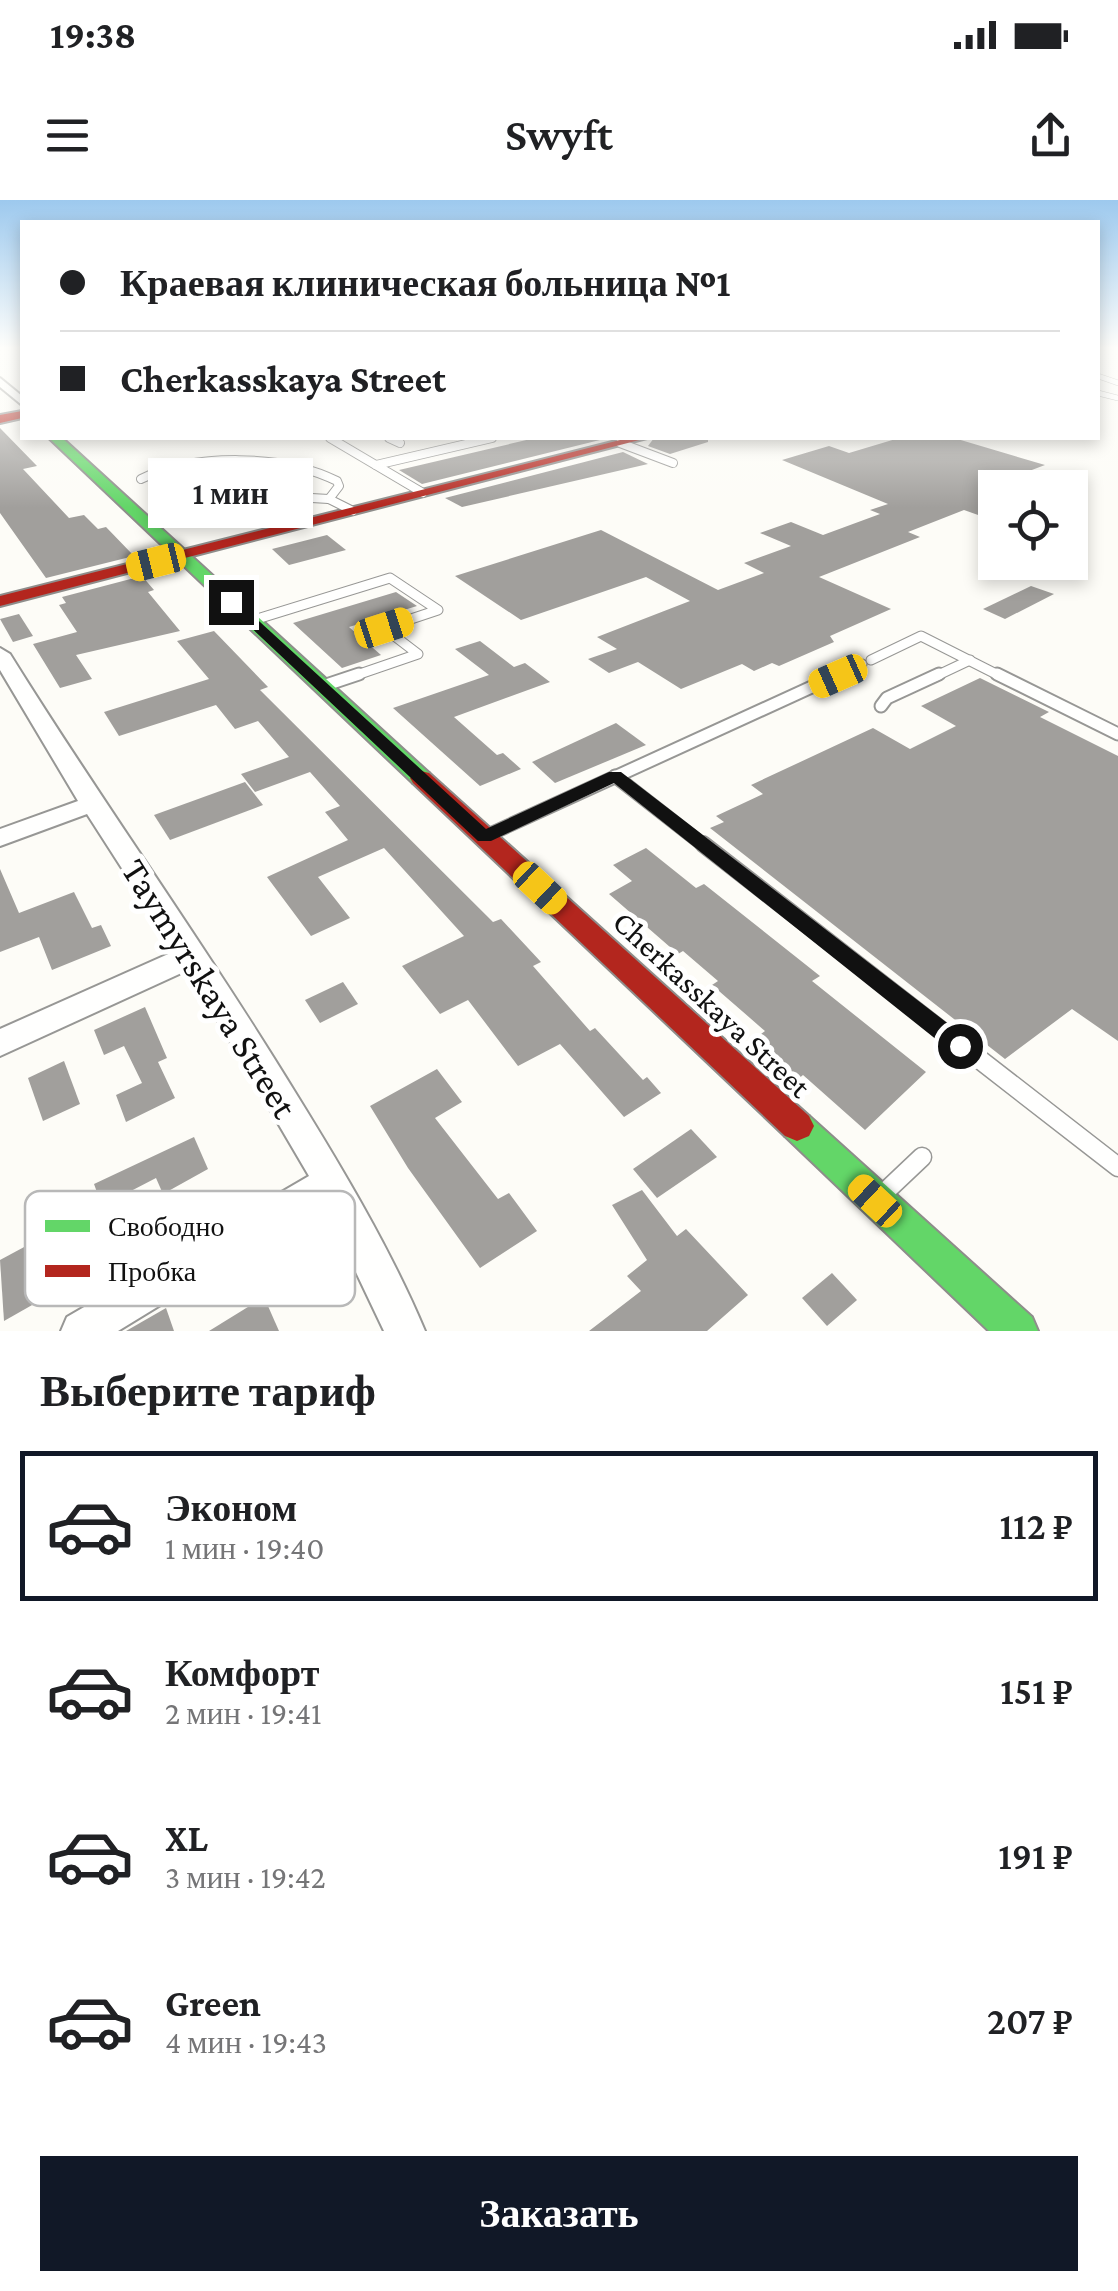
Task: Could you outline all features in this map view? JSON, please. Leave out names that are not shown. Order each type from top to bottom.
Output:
[{"type":"street","name":"Cherkasskaya Street","points":[[57,440],[1018,1331]]},
{"type":"street","points":[[0,601],[630,440]]},
{"type":"street","name":"Taymyrskaya Street","points":[[0,654],[12,693],[193,955],[334,1191]]},
{"type":"street","points":[[0,838],[92,804]]},
{"type":"street","points":[[0,1043],[193,955]]},
{"type":"street","points":[[315,1191],[330,1182]]},
{"type":"street","name":"Taymyrskaya Street","points":[[355,1232],[404,1331]]},
{"type":"street","points":[[82,1331],[124,1306]]},
{"type":"lane","points":[[333,440],[423,493]]},
{"type":"lane","points":[[393,440],[400,444]]},
{"type":"lane","points":[[376,465],[483,440]]},
{"type":"lane","points":[[630,440],[673,463]]},
{"type":"lane","points":[[141,479],[168,466],[301,464],[337,481],[339,486],[329,498]]},
{"type":"lane","points":[[167,490],[329,498],[353,511]]},
{"type":"lane","points":[[252,620],[390,578],[438,610],[384,628],[418,654],[322,686]]},
{"type":"lane","points":[[484,836],[922,636],[1118,734]]},
{"type":"lane","points":[[881,706],[887,698],[970,660]]},
{"type":"lane","points":[[615,776],[1118,1167]]},
{"type":"lane","points":[[875,1201],[922,1156]]},
{"type":"building","points":[[0,428],[37,466],[23,469],[69,518],[84,515],[98,529],[106,527],[134,556],[46,578],[0,513]]},
{"type":"building","points":[[526,440],[600,440],[422,484],[399,470]]},
{"type":"building","points":[[652,440],[708,440],[670,454],[648,446]]},
{"type":"building","points":[[892,440],[961,440],[1045,465],[1032,470],[978,470],[978,515],[964,510],[908,532],[920,537],[819,577],[891,609],[830,636],[834,642],[779,666],[772,663],[754,671],[742,664],[681,689],[638,662],[609,673],[588,659],[617,649],[597,637],[690,601],[646,577],[521,620],[455,576],[601,530],[718,590],[764,573],[744,563],[791,546],[760,533],[791,522],[823,535],[880,514],[870,510],[888,504],[782,460],[829,446],[849,453]]},
{"type":"building","points":[[623,452],[648,464],[462,507],[445,498]]},
{"type":"building","points":[[327,535],[346,550],[289,565],[272,549]]},
{"type":"building","points":[[142,576],[154,590],[148,592],[180,631],[76,655],[92,679],[60,688],[33,644],[77,632],[59,605],[66,603],[62,597]]},
{"type":"building","points":[[1031,586],[1054,594],[1005,619],[983,609]]},
{"type":"building","points":[[396,592],[417,606],[349,627],[381,655],[342,668],[293,623]]},
{"type":"building","points":[[19,614],[33,636],[13,642],[0,619]]},
{"type":"building","points":[[214,631],[268,687],[260,690],[493,922],[501,919],[541,962],[533,966],[590,1031],[595,1028],[643,1080],[647,1077],[661,1093],[624,1117],[560,1044],[518,1066],[468,1000],[440,1014],[402,966],[464,936],[384,848],[318,877],[350,918],[311,936],[267,877],[348,840],[325,812],[340,806],[310,772],[255,792],[241,774],[289,757],[258,721],[235,729],[216,705],[119,736],[104,712],[209,679],[177,641]]},
{"type":"building","points":[[480,641],[514,667],[525,663],[550,682],[454,717],[497,755],[503,753],[521,769],[480,786],[393,708],[489,675],[455,649]]},
{"type":"building","points":[[980,678],[1049,712],[1040,717],[1118,756],[1118,1041],[1072,1009],[1005,1059],[710,828],[724,822],[716,816],[763,794],[751,785],[873,728],[910,749],[956,726],[921,706]]},
{"type":"building","points":[[616,723],[646,745],[555,783],[532,762]]},
{"type":"building","points":[[245,782],[263,805],[170,840],[154,815]]},
{"type":"building","points":[[646,848],[696,888],[704,884],[820,976],[812,981],[926,1072],[865,1130],[803,1075],[797,1080],[753,1040],[765,1031],[712,985],[718,981],[683,951],[678,954],[609,894],[632,881],[613,865]]},
{"type":"building","points":[[0,869],[19,913],[74,892],[92,928],[101,925],[111,946],[52,970],[39,937],[0,952]]},
{"type":"building","points":[[343,982],[358,1004],[320,1023],[305,1000]]},
{"type":"building","points":[[145,1007],[167,1058],[158,1062],[175,1098],[126,1122],[116,1095],[142,1083],[124,1046],[104,1055],[94,1030]]},
{"type":"building","points":[[64,1061],[80,1104],[43,1121],[28,1078]]},
{"type":"building","points":[[437,1069],[462,1102],[435,1118],[498,1199],[509,1193],[537,1231],[480,1268],[408,1168],[370,1106]]},
{"type":"building","points":[[691,1129],[717,1157],[657,1198],[633,1169]]},
{"type":"building","points":[[194,1137],[208,1169],[168,1191],[162,1191],[156,1178],[131,1191],[97,1191],[94,1184]]},
{"type":"building","points":[[642,1190],[677,1236],[686,1229],[748,1295],[707,1331],[589,1331],[641,1291],[627,1276],[647,1260],[612,1205]]},
{"type":"building","points":[[25,1247],[25,1306],[30,1306],[4,1321],[0,1260]]},
{"type":"building","points":[[832,1273],[857,1300],[827,1326],[802,1298]]},
{"type":"building","points":[[249,1306],[268,1306],[279,1331],[209,1331]]},
{"type":"building","points":[[166,1308],[174,1331],[126,1331]]},
{"type":"traffic: fast","points":[[57,440],[421,778]]},
{"type":"traffic: fast","points":[[797,1126],[1018,1331]]},
{"type":"traffic: jam","points":[[0,419],[20,415]]},
{"type":"traffic: jam","points":[[0,601],[633,440]]},
{"type":"traffic: jam","points":[[421,778],[797,1126]]},
{"type":"route","points":[[231,602],[484,836],[615,776],[960,1046]]}]
